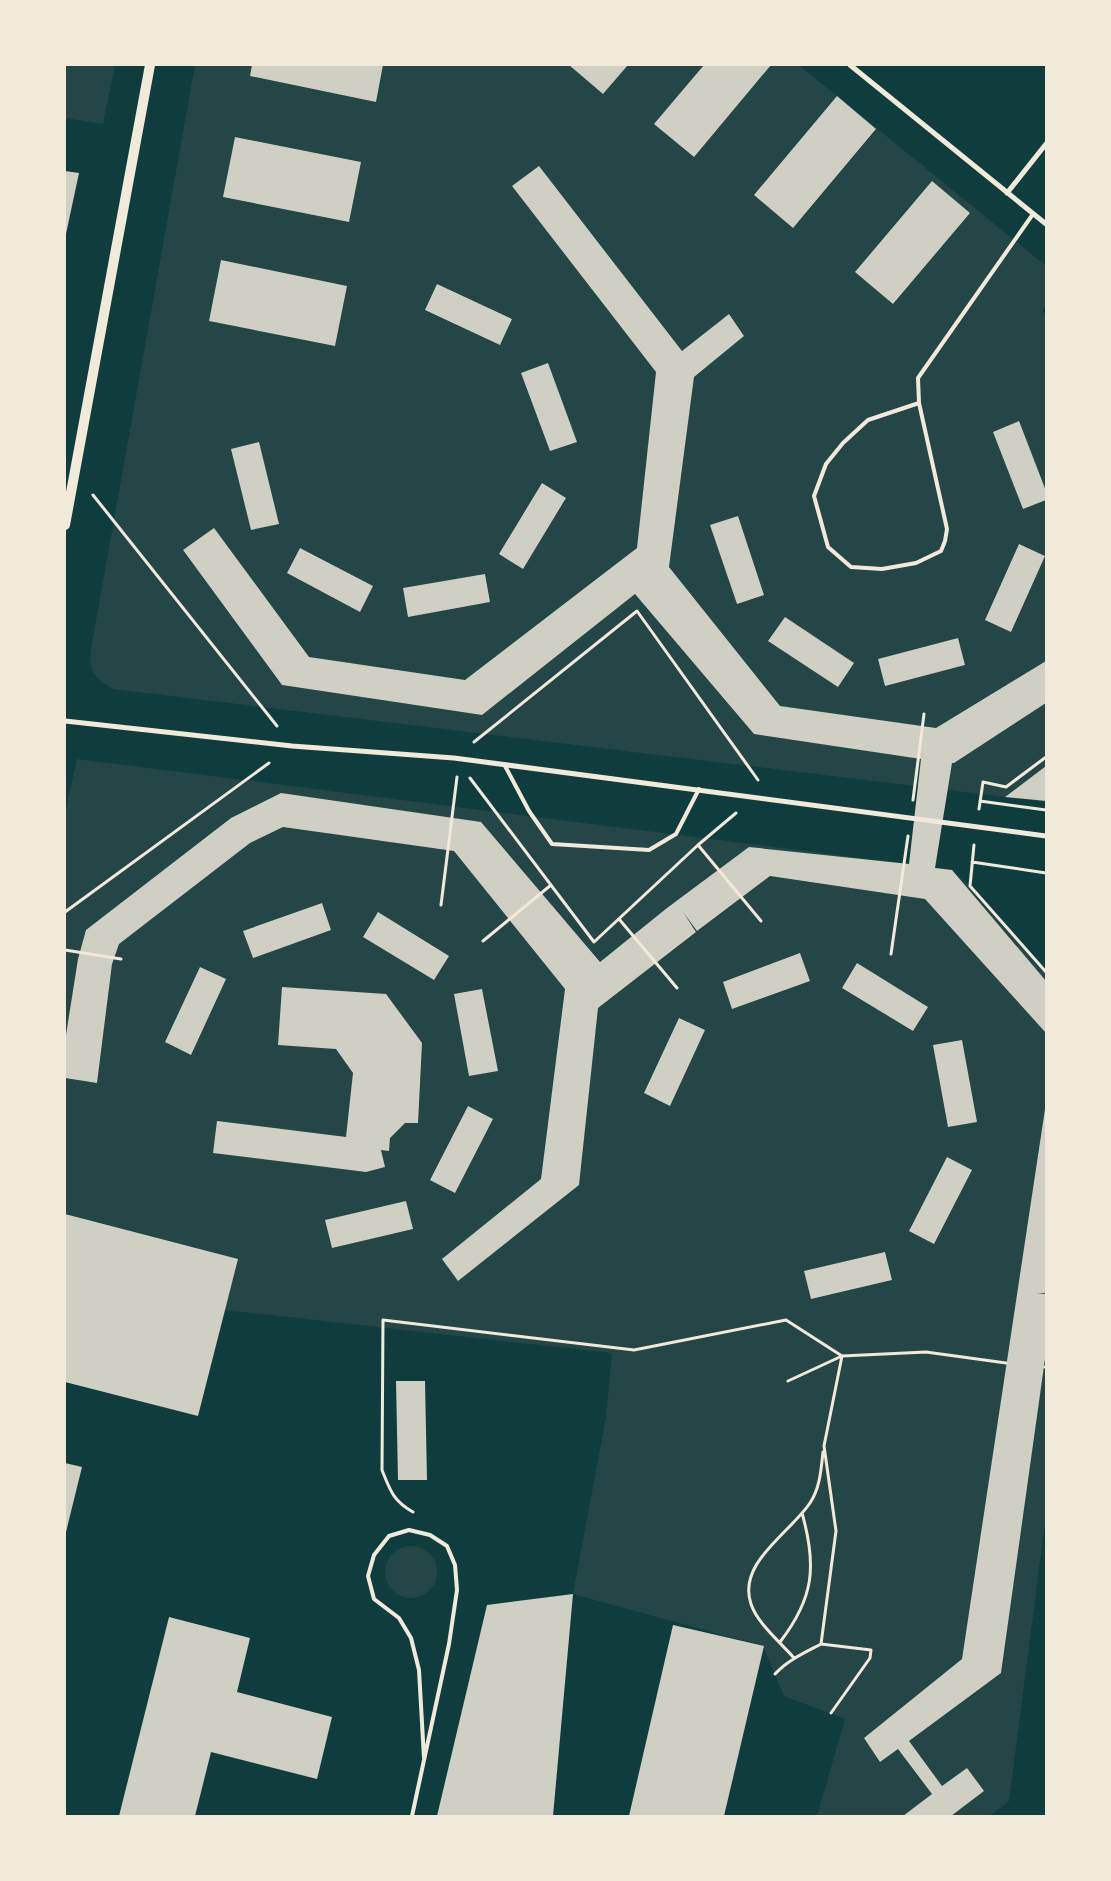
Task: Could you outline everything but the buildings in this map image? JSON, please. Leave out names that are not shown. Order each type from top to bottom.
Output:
[{"type":"main road","points":[[65,525],[150,65]]},
{"type":"street","points":[[850,65],[1046,224]]},
{"type":"street","points":[[1007,193],[1046,144]]},
{"type":"street","points":[[65,721],[292,746],[454,758],[1046,836]]},
{"type":"lane","points":[[919,403],[868,420],[843,444],[826,464],[814,496],[828,547],[851,566],[882,568],[916,563],[941,551],[947,529],[919,403],[918,378],[1033,214]]},
{"type":"lane","points":[[504,764],[529,811],[552,844],[650,850],[676,834],[699,789]]},
{"type":"lane","points":[[412,1816],[448,1644],[457,1590],[455,1565],[447,1546],[430,1535],[409,1530],[390,1536],[374,1554],[368,1576],[374,1599],[398,1618],[411,1638],[419,1670],[424,1758]]},
{"type":"path","points":[[65,912],[292,746],[75,473]]},
{"type":"path","points":[[454,758],[637,611],[772,799]]},
{"type":"path","points":[[1046,757],[1006,787],[983,782],[970,886],[1046,972]]},
{"type":"path","points":[[441,905],[456,777],[461,774]]},
{"type":"path","points":[[980,800],[1046,810]]},
{"type":"path","points":[[698,845],[761,921]]},
{"type":"path","points":[[972,862],[1046,873]]},
{"type":"path","points":[[483,941],[551,885]]},
{"type":"path","points":[[619,919],[677,988]]},
{"type":"path","points":[[65,950],[122,960]]},
{"type":"path","points":[[417,1514],[402,1506],[390,1493],[382,1470],[383,1320],[634,1350],[786,1320],[842,1356]]},
{"type":"path","points":[[788,1381],[842,1356],[926,1352],[1006,1362]]},
{"type":"path","points":[[794,1658],[757,1617],[751,1604],[748,1590],[749,1578],[756,1562],[802,1513],[819,1484],[824,1446],[842,1356]]},
{"type":"path","points":[[821,1644],[836,1531],[824,1446]]},
{"type":"path","points":[[780,1642],[795,1623],[805,1602],[810,1581],[807,1531],[802,1513]]},
{"type":"path","points":[[775,1674],[794,1658],[821,1644],[871,1650],[870,1658],[830,1713]]},
{"type":"shaded area","points":[[65,65],[115,65],[103,124],[65,118]]},
{"type":"shaded area","points":[[195,65],[252,65],[250,76],[376,102],[383,65],[569,65],[603,94],[628,65],[704,65],[655,124],[693,157],[771,65],[799,65],[1046,266],[1046,306],[1042,310],[1046,316],[1046,491],[1019,422],[993,432],[1023,509],[1046,500],[1046,661],[936,728],[780,706],[669,567],[694,377],[744,336],[729,314],[682,351],[539,166],[513,186],[656,372],[637,548],[465,680],[309,657],[214,529],[183,550],[282,685],[482,715],[635,594],[754,734],[954,763],[1046,703],[1046,766],[1006,796],[1046,802],[113,689],[94,674],[90,657]],"holes":[[[837,97],[876,130],[793,228]],[[235,137],[361,162],[349,222],[223,197]],[[932,181],[970,213],[894,304],[855,272]],[[221,260],[347,286],[335,346],[209,321]],[[437,284],[512,319],[500,345],[425,310]],[[521,373],[576,442],[550,451]],[[259,443],[278,523],[251,530],[232,450]],[[542,483],[566,499],[523,569],[499,554]],[[738,516],[764,594],[737,604],[711,525]],[[1019,544],[1045,556],[1011,631],[986,620]],[[300,548],[373,586],[360,612],[287,573]],[[485,575],[490,602],[408,617]],[[958,638],[965,665],[885,686],[878,659]]]},
{"type":"shaded area","points":[[77,759],[952,870],[970,886],[1046,972],[1046,981],[935,868],[750,847],[675,903],[697,931],[770,876],[925,899],[1046,1033],[1046,1101],[1020,1274],[1046,1277],[1020,1275],[1019,1282],[1046,1284],[1019,1283],[1017,1290],[1046,1294],[1018,1291],[962,1659],[953,1667],[972,1695],[1001,1673],[1046,1352],[1046,1515],[1009,1801],[990,1816],[951,1816],[984,1791],[967,1768],[942,1786],[908,1742],[952,1709],[934,1682],[864,1738],[880,1762],[898,1749],[932,1794],[903,1816],[817,1816],[845,1719],[784,1696],[763,1646],[573,1594],[606,1417],[612,1353],[224,1310],[237,1259],[65,1214],[65,1078],[97,1083],[112,964],[78,960],[65,1041],[65,814]],"holes":[[[281,793],[282,827],[251,842],[231,818]],[[230,818],[250,842],[87,930]],[[321,903],[331,930],[244,931]],[[675,903],[696,932],[689,937]],[[658,916],[680,945],[598,1008],[579,1185],[458,1280],[443,1259],[541,1179],[565,989]],[[363,937],[449,956],[434,980]],[[800,954],[810,981],[732,1009],[723,982]],[[200,967],[225,979],[190,1055],[165,1042]],[[843,988],[928,1007],[913,1031]],[[482,990],[498,1071],[470,1076]],[[679,1018],[704,1030],[670,1106],[644,1093]],[[961,1040],[976,1122],[949,1127],[934,1045]],[[468,1106],[493,1119],[455,1193],[430,1179]],[[947,1157],[972,1170],[934,1244],[909,1230]],[[325,1220],[412,1229],[332,1248]],[[885,1252],[892,1280],[811,1299],[805,1271]],[[952,1667],[971,1695],[953,1709],[935,1681]]]},
{"type":"shaded area","points":[[406,1546],[416,1546],[425,1550],[433,1558],[437,1572],[433,1586],[425,1594],[416,1598],[406,1598],[397,1594],[389,1586],[385,1577],[385,1567],[389,1558],[397,1550]]}]
